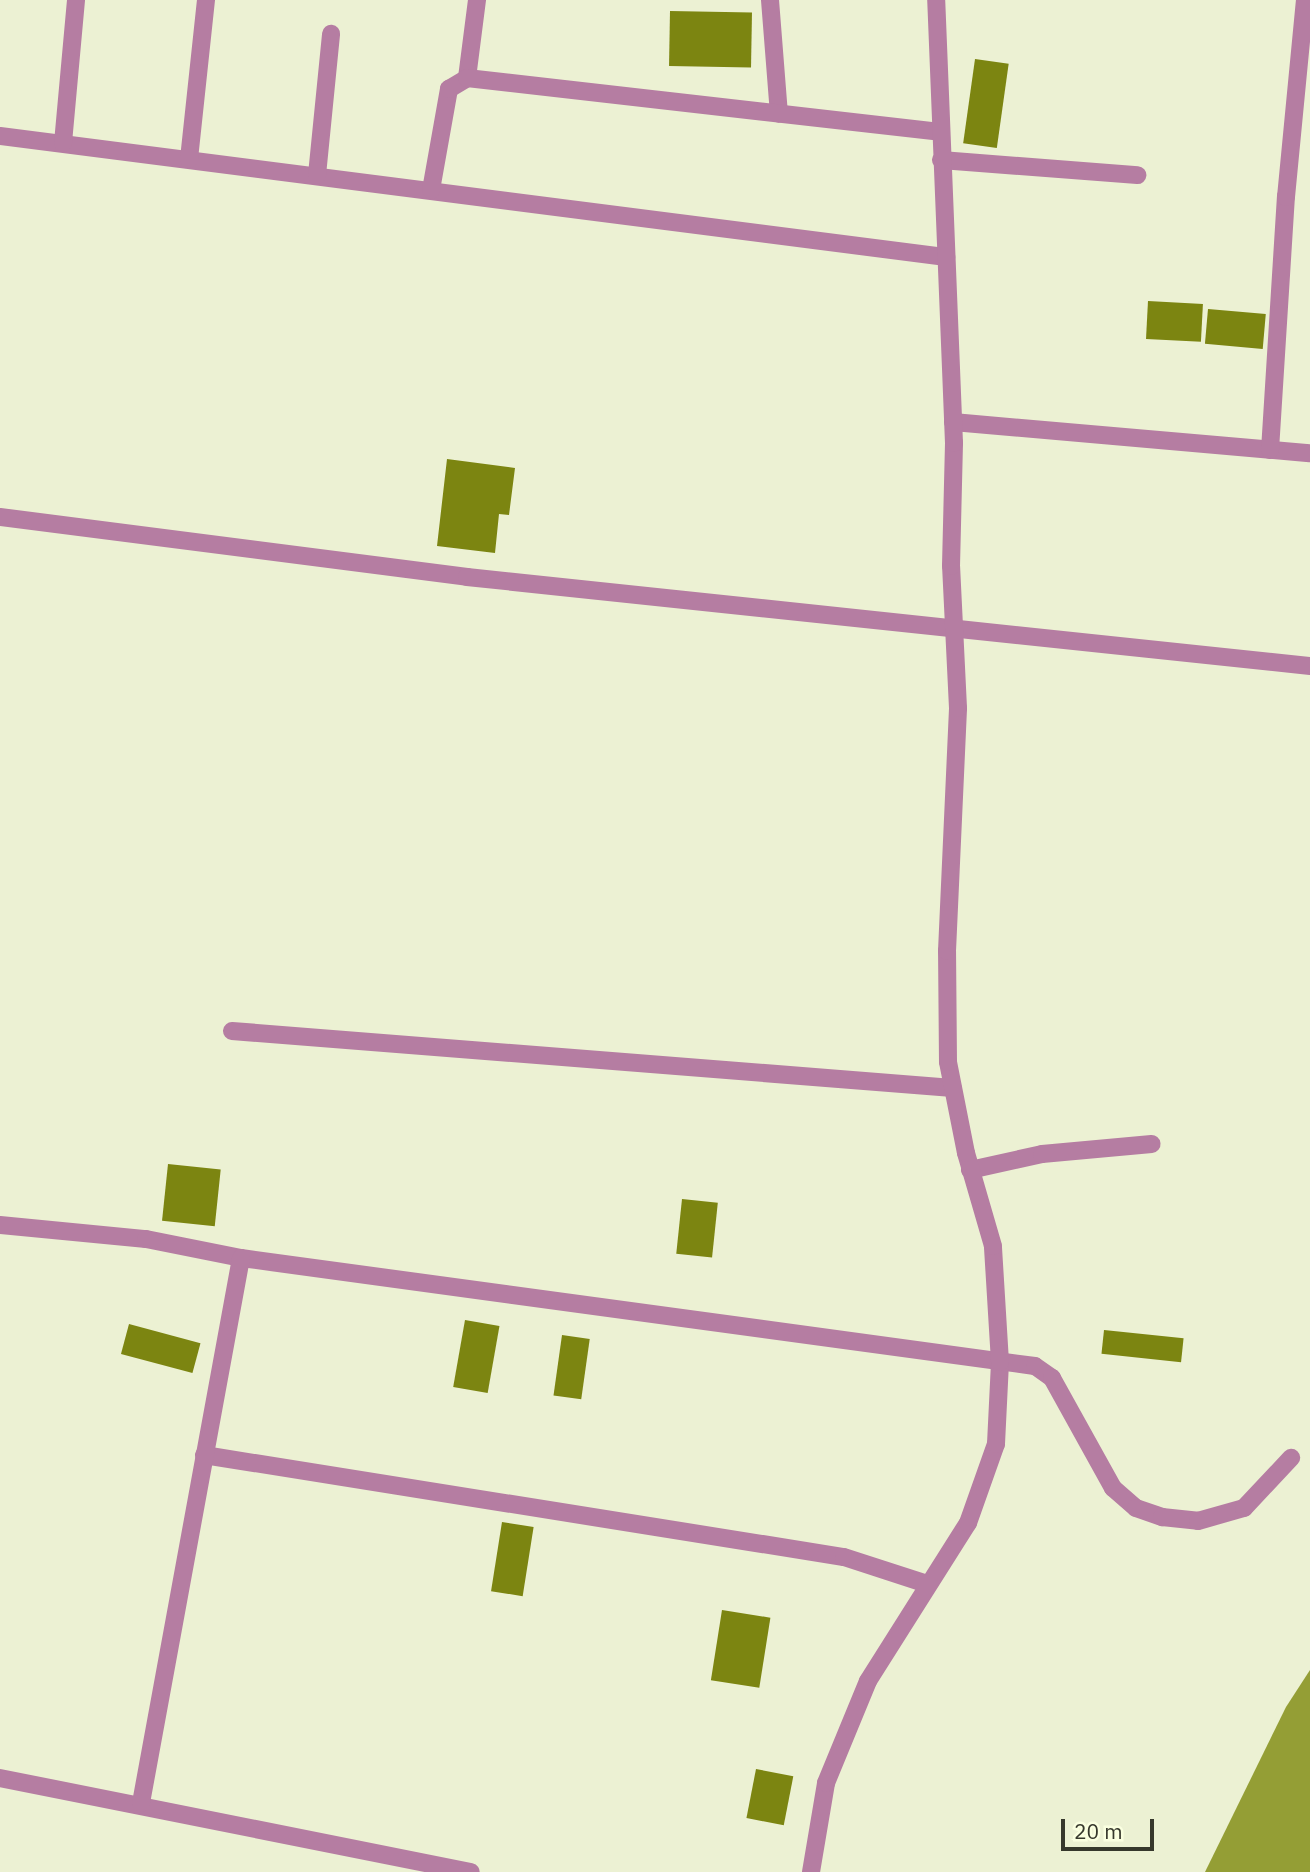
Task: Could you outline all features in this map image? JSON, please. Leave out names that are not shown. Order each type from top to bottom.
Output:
[{"type":"street","points":[[63,143],[76,0]]},
{"type":"street","points":[[189,159],[206,0]]},
{"type":"street","points":[[467,78],[477,0]]},
{"type":"street","points":[[770,0],[779,114]]},
{"type":"street","points":[[811,1872],[826,1783],[867,1681],[968,1523],[996,1444],[1000,1362],[993,1246],[970,1170],[948,1062],[947,951],[958,708],[954,631],[953,422],[936,0]]},
{"type":"street","points":[[1270,450],[1286,197],[1305,0]]},
{"type":"street","points":[[317,176],[331,34]]},
{"type":"street","points":[[432,190],[449,89],[467,78],[940,132]]},
{"type":"street","points":[[0,136],[946,257]]},
{"type":"street","points":[[941,160],[1137,175]]},
{"type":"street","points":[[953,422],[1310,453]]},
{"type":"street","points":[[0,517],[467,577],[954,631],[1310,666]]},
{"type":"street","points":[[232,1031],[953,1088]]},
{"type":"street","points":[[970,1170],[1042,1154],[1152,1144]]},
{"type":"street","points":[[0,1225],[146,1239],[241,1258],[1000,1362],[1045,1371],[1113,1488],[1136,1508],[1162,1517],[1198,1521],[1244,1507],[1291,1458]]},
{"type":"street","points":[[141,1803],[241,1258]]},
{"type":"street","points":[[204,1455],[844,1557],[927,1584]]},
{"type":"street","points":[[0,1778],[141,1803],[471,1872]]},
{"type":"shaded area","points":[[1310,1670],[1310,1872],[1205,1872],[1286,1707]]},
{"type":"building","points":[[670,11],[752,12],[751,67],[669,66]]},
{"type":"building","points":[[975,59],[1009,64],[997,148],[963,143]]},
{"type":"building","points":[[1148,301],[1203,304],[1201,342],[1146,339]]},
{"type":"building","points":[[1208,309],[1266,314],[1263,349],[1205,344]]},
{"type":"building","points":[[447,459],[515,468],[509,515],[499,514],[495,553],[437,546]]},
{"type":"building","points":[[168,1164],[221,1170],[215,1226],[162,1221]]},
{"type":"building","points":[[682,1199],[718,1203],[712,1257],[676,1254]]},
{"type":"building","points":[[465,1320],[499,1326],[488,1393],[453,1387]]},
{"type":"building","points":[[129,1324],[200,1343],[192,1373],[121,1354]]},
{"type":"building","points":[[1104,1330],[1184,1338],[1181,1362],[1101,1354]]},
{"type":"building","points":[[562,1335],[590,1339],[581,1399],[554,1395]]},
{"type":"building","points":[[502,1522],[534,1527],[523,1596],[491,1591]]},
{"type":"building","points":[[722,1610],[770,1618],[759,1688],[711,1680]]},
{"type":"building","points":[[756,1769],[793,1776],[784,1825],[746,1818]]}]
